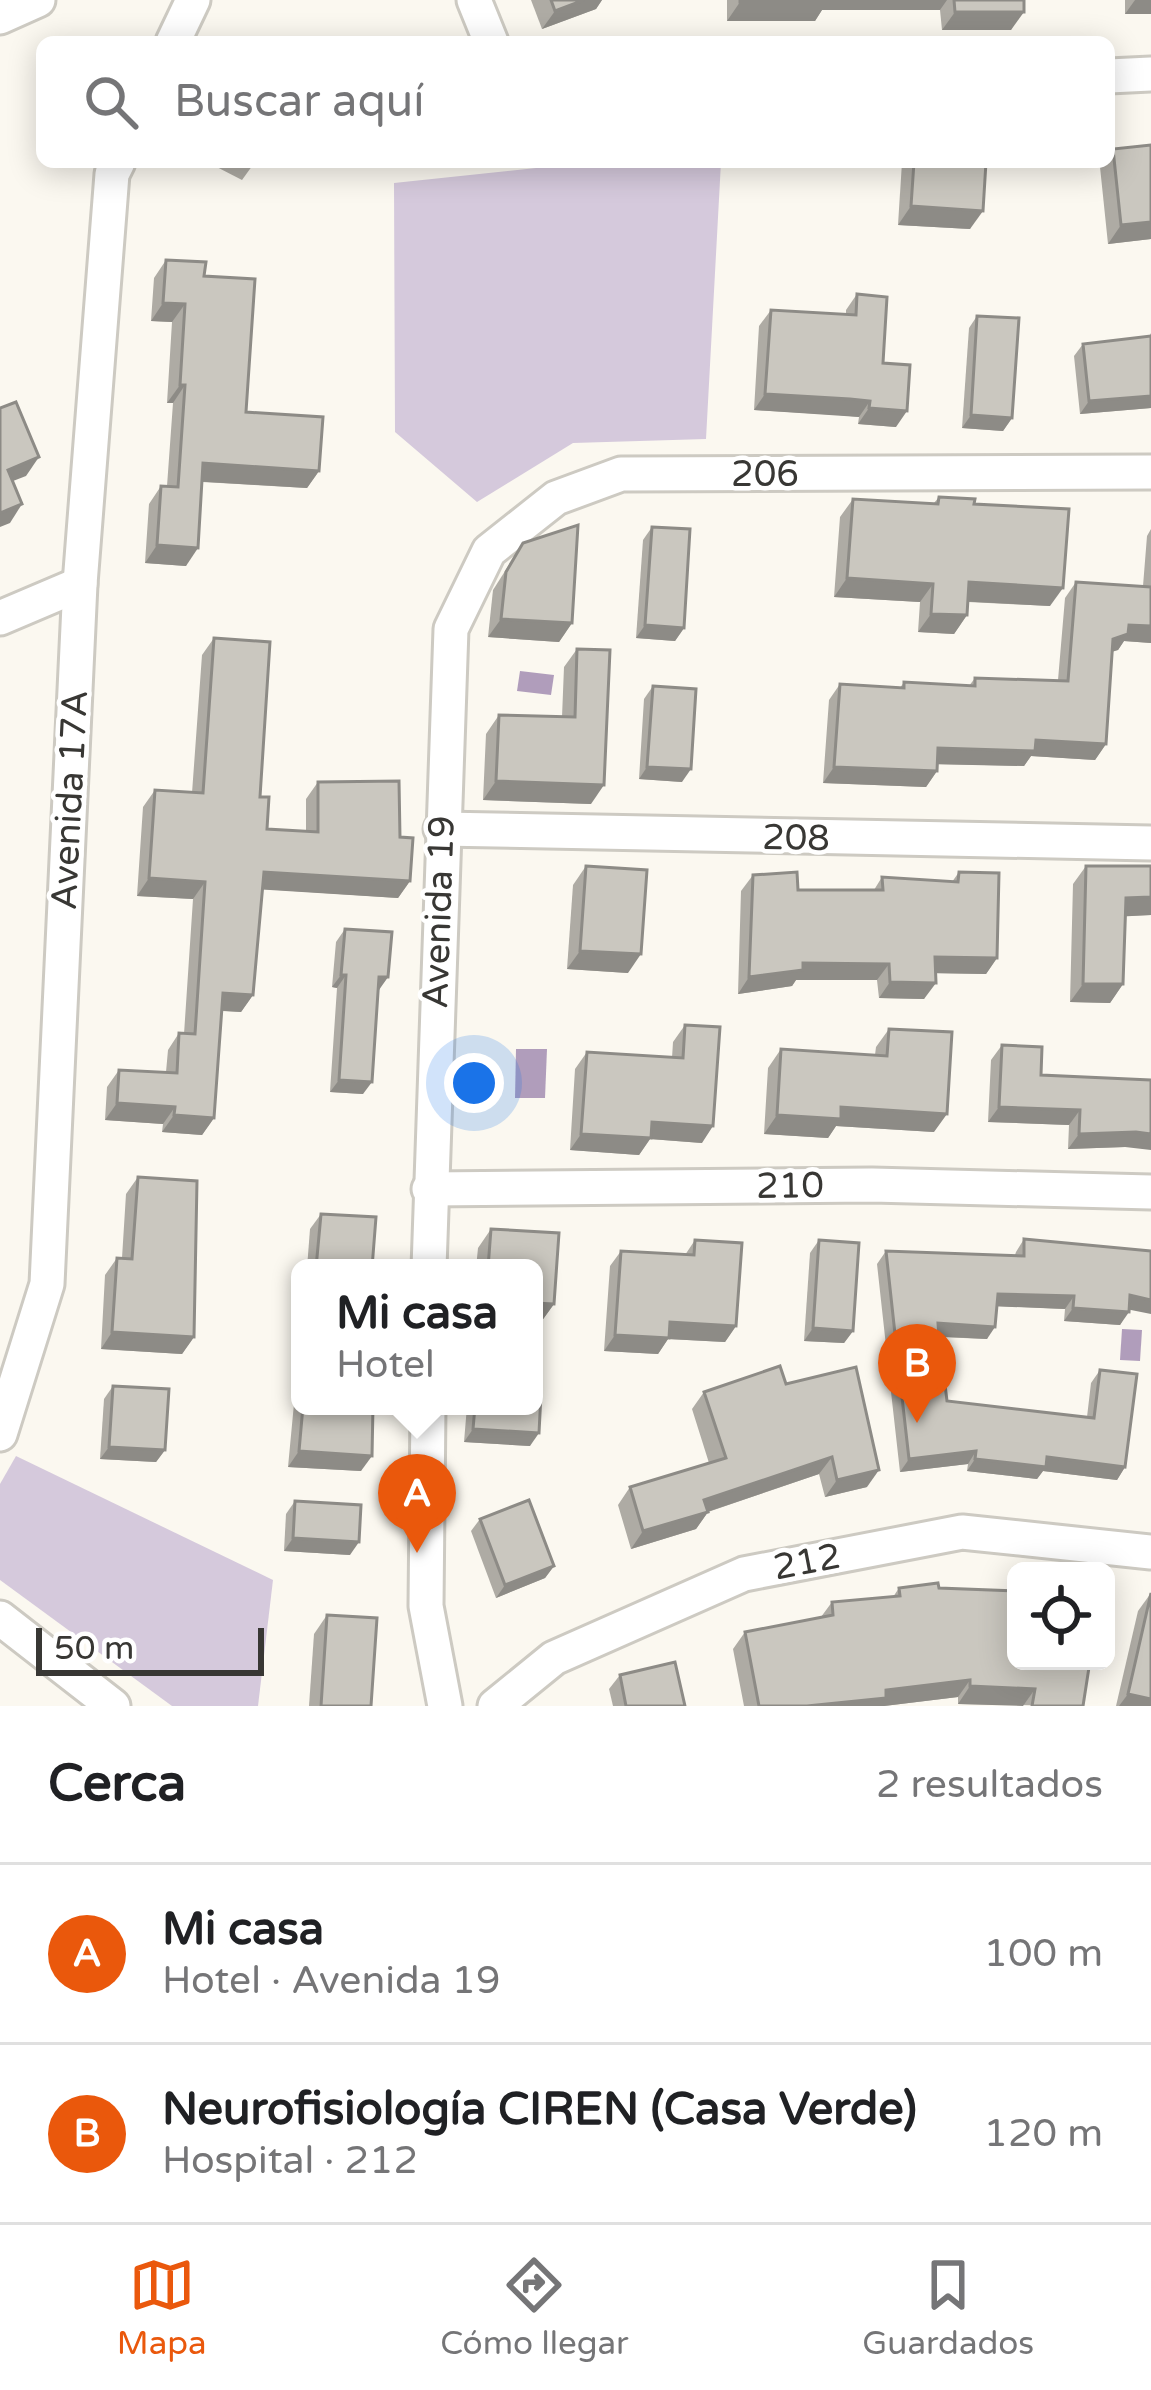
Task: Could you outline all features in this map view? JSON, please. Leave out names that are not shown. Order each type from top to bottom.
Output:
[{"type":"street","points":[[0,17],[38,0]]},
{"type":"street","points":[[176,36],[193,0]]},
{"type":"street","points":[[474,0],[489,36]]},
{"type":"street","points":[[1115,76],[1151,74]]},
{"type":"street","name":"Avenida 17A","points":[[0,1434],[47,1284],[80,584],[115,168]]},
{"type":"street","name":"206","points":[[451,629],[489,551],[556,497],[621,474],[1151,472]]},
{"type":"street","points":[[0,618],[80,584]]},
{"type":"street","name":"Avenida 19","points":[[428,1259],[451,629]]},
{"type":"street","name":"208","points":[[441,829],[1151,843]]},
{"type":"street","name":"210","points":[[429,1189],[872,1185],[1151,1192]]},
{"type":"street","points":[[428,1415],[426,1606],[445,1706]]},
{"type":"street","name":"212","points":[[495,1706],[554,1658],[744,1574],[962,1532],[1151,1552]]},
{"type":"street","points":[[0,1618],[113,1706]]},
{"type":"shaded area","points":[[535,168],[721,168],[706,439],[573,443],[477,502],[395,432],[394,183]]},
{"type":"shaded area","points":[[520,671],[554,675],[551,695],[517,691]]},
{"type":"shaded area","points":[[516,1049],[547,1049],[545,1098],[515,1098]]},
{"type":"shaded area","points":[[1122,1329],[1142,1330],[1140,1361],[1120,1360]]},
{"type":"shaded area","points":[[16,1456],[273,1580],[258,1706],[172,1706],[0,1580],[0,1484]]},
{"type":"building","points":[[551,0],[584,0],[555,11]]},
{"type":"building","points":[[828,0],[828,2],[740,2]]},
{"type":"building","points":[[954,0],[1024,0],[1024,12],[955,12]]},
{"type":"building","points":[[1151,145],[1151,222],[1121,225],[1115,149]]},
{"type":"building","points":[[914,168],[986,168],[983,211],[911,206]]},
{"type":"building","points":[[166,260],[206,262],[204,276],[255,279],[246,412],[323,417],[319,471],[203,463],[198,548],[157,545],[161,486],[178,487],[185,385],[180,385],[185,304],[163,303]]},
{"type":"building","points":[[857,294],[887,297],[883,363],[910,365],[907,411],[869,408],[870,401],[765,394],[771,310],[856,315]]},
{"type":"building","points":[[977,316],[1019,318],[1012,418],[971,415]]},
{"type":"building","points":[[1151,336],[1151,396],[1089,401],[1083,344]]},
{"type":"building","points":[[16,402],[39,457],[8,470],[22,504],[0,513],[0,408]]},
{"type":"building","points":[[939,497],[975,499],[974,504],[1069,509],[1063,588],[969,582],[967,615],[931,614],[933,584],[847,578],[853,499],[938,504]]},
{"type":"building","points":[[578,525],[572,623],[501,619],[506,572],[523,543]]},
{"type":"building","points":[[652,527],[690,529],[684,628],[645,625]]},
{"type":"building","points":[[1076,582],[1151,587],[1151,626],[1129,625],[1128,634],[1113,639],[1106,744],[1036,740],[1035,751],[938,748],[937,771],[834,767],[840,684],[904,688],[904,682],[975,686],[975,678],[1068,681]]},
{"type":"building","points":[[214,638],[270,642],[260,797],[269,797],[267,829],[318,832],[318,782],[399,781],[400,837],[413,838],[410,881],[264,872],[253,995],[223,993],[214,1118],[174,1115],[175,1107],[117,1103],[119,1070],[177,1073],[179,1033],[195,1034],[205,882],[149,878],[155,790],[203,793]]},
{"type":"building","points":[[577,649],[610,650],[604,785],[496,781],[499,715],[575,717]]},
{"type":"building","points":[[653,686],[696,689],[691,769],[647,767]]},
{"type":"building","points":[[586,866],[647,870],[641,954],[580,951]]},
{"type":"building","points":[[1086,866],[1151,866],[1151,897],[1126,898],[1123,984],[1083,984]]},
{"type":"building","points":[[797,872],[798,890],[883,890],[882,877],[958,882],[959,872],[999,873],[997,958],[935,957],[936,983],[890,982],[889,964],[803,963],[803,970],[749,977],[753,875]]},
{"type":"building","points":[[345,929],[392,932],[388,977],[379,977],[372,1082],[339,1080]]},
{"type":"building","points":[[685,1025],[720,1027],[713,1126],[652,1122],[651,1138],[581,1134],[587,1052],[683,1058]]},
{"type":"building","points":[[889,1029],[952,1032],[947,1114],[841,1107],[841,1119],[777,1115],[781,1049],[887,1056]]},
{"type":"building","points":[[1002,1045],[1042,1047],[1041,1075],[1151,1080],[1151,1134],[1079,1134],[1080,1110],[999,1107]]},
{"type":"building","points":[[138,1177],[197,1181],[194,1337],[112,1332],[117,1258],[132,1259]]},
{"type":"building","points":[[321,1214],[376,1217],[373,1259],[317,1259]]},
{"type":"building","points":[[491,1229],[559,1233],[554,1304],[543,1303],[543,1259],[489,1259]]},
{"type":"building","points":[[1024,1239],[1151,1251],[1151,1300],[1130,1295],[1129,1312],[1073,1308],[1074,1296],[998,1294],[995,1327],[938,1323],[939,1337],[895,1334],[886,1251],[1024,1256]]},
{"type":"building","points":[[695,1240],[742,1243],[736,1326],[670,1322],[669,1338],[615,1335],[621,1251],[694,1255]]},
{"type":"building","points":[[819,1240],[859,1243],[853,1331],[813,1328]]},
{"type":"building","points":[[941,1352],[947,1401],[1094,1418],[1100,1370],[1137,1374],[1125,1467],[1047,1457],[1046,1467],[975,1459],[976,1451],[909,1459],[898,1362]]},
{"type":"building","points":[[780,1366],[786,1384],[856,1367],[879,1470],[837,1480],[832,1457],[704,1500],[708,1512],[643,1531],[630,1487],[726,1458],[704,1392]]},
{"type":"building","points":[[113,1386],[169,1389],[165,1450],[109,1447]]},
{"type":"building","points":[[302,1415],[373,1415],[372,1456],[299,1451]]},
{"type":"building","points":[[474,1415],[540,1415],[539,1433],[473,1429]]},
{"type":"building","points":[[529,1500],[554,1566],[505,1585],[480,1519]]},
{"type":"building","points":[[295,1501],[361,1505],[359,1542],[293,1538]]},
{"type":"building","points":[[938,1583],[939,1588],[1007,1591],[1007,1670],[1089,1670],[1083,1706],[1032,1706],[1035,1689],[970,1686],[970,1680],[886,1690],[886,1698],[759,1706],[745,1632],[833,1615],[832,1602],[900,1596],[899,1588]]},
{"type":"building","points":[[1151,1593],[1151,1699],[1128,1694]]},
{"type":"building","points":[[327,1615],[377,1618],[371,1706],[321,1706]]},
{"type":"building","points":[[675,1662],[685,1706],[626,1706],[620,1675]]},
{"type":"place","name":"Neurofisiología CIREN (Casa Verde)","points":[[917,1423]]},
{"type":"place","name":"Mi casa","points":[[417,1553]]}]
